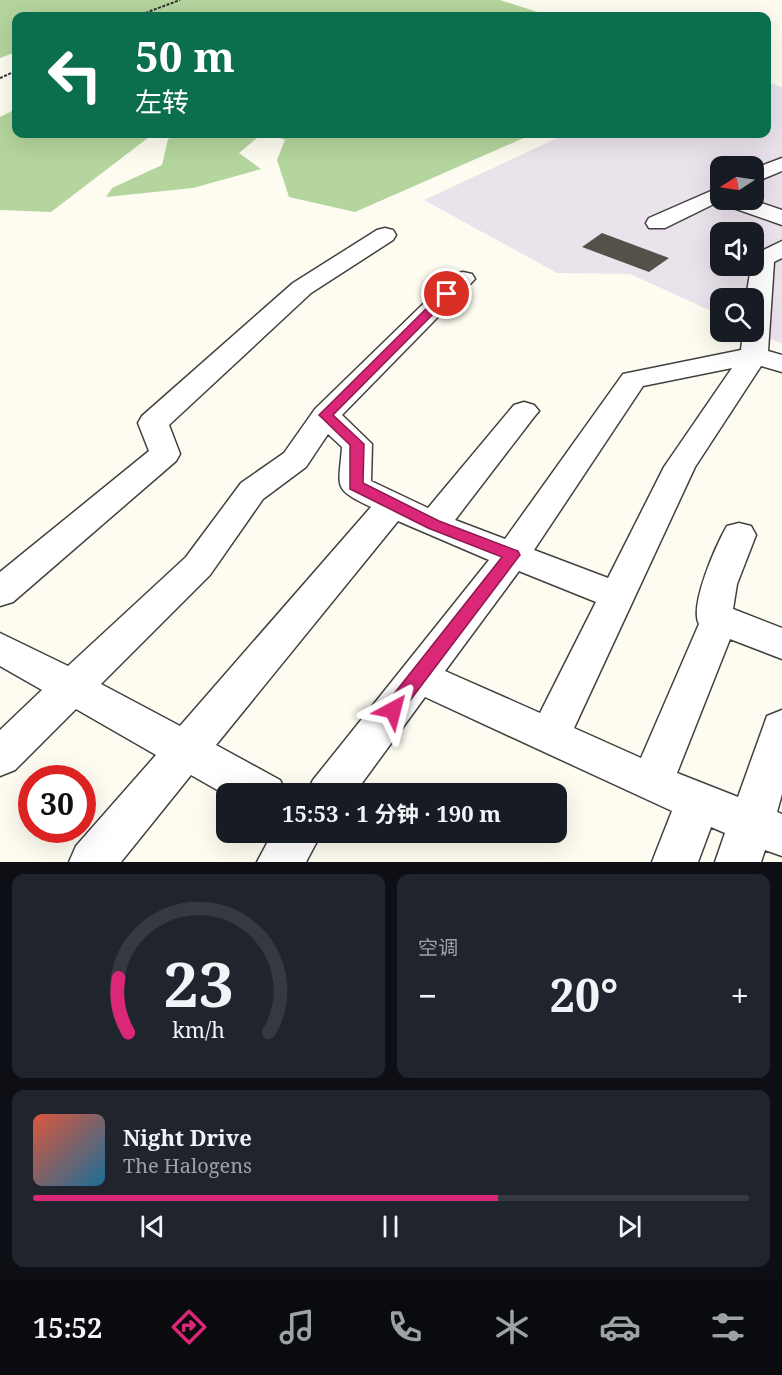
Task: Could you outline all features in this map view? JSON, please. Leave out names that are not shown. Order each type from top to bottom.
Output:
[{"type":"street","points":[[764,172],[782,164]]},
{"type":"street","points":[[657,223],[710,198]]},
{"type":"street","points":[[761,210],[782,218]]},
{"type":"street","points":[[0,592],[165,454],[153,423],[302,288],[385,235]]},
{"type":"street","points":[[550,735],[680,467],[768,360],[762,259],[782,248]]},
{"type":"street","points":[[0,757],[198,566],[252,491],[295,460],[325,415],[463,279]]},
{"type":"street","points":[[336,783],[512,555],[633,380],[768,360]]},
{"type":"street","points":[[433,524],[524,411]]},
{"type":"street","points":[[325,415],[357,444],[356,486],[433,524],[617,596]]},
{"type":"street","points":[[93,862],[393,504]]},
{"type":"street","points":[[739,535],[719,584],[719,595],[713,616],[782,644]]},
{"type":"street","points":[[652,783],[719,619]]},
{"type":"street","points":[[0,648],[246,783]]},
{"type":"street","points":[[418,676],[652,783],[698,801],[757,840],[782,728]]},
{"type":"street","points":[[675,862],[698,801]]},
{"type":"street","points":[[280,862],[293,843]]},
{"type":"path","points":[[148,12],[180,0]]},
{"type":"shaded area","points":[[771,83],[782,87],[782,344],[764,335],[764,288],[710,288],[710,310],[630,274],[557,273],[424,200],[557,138],[771,138]]},
{"type":"green space","points":[[0,0],[500,0],[538,12],[12,12],[12,54],[0,58]]},
{"type":"green space","points":[[12,111],[12,138],[148,138],[51,212],[0,210],[0,117]]},
{"type":"green space","points":[[257,138],[239,153],[261,169],[193,188],[106,197],[112,188],[162,165],[168,139]]},
{"type":"green space","points":[[280,138],[524,138],[355,212],[289,197],[277,160],[285,140]]},
{"type":"building","points":[[602,233],[669,258],[649,272],[582,247]]},
{"type":"route","points":[[393,710],[512,555],[433,524],[356,486],[357,444],[325,415],[447,294]]}]
